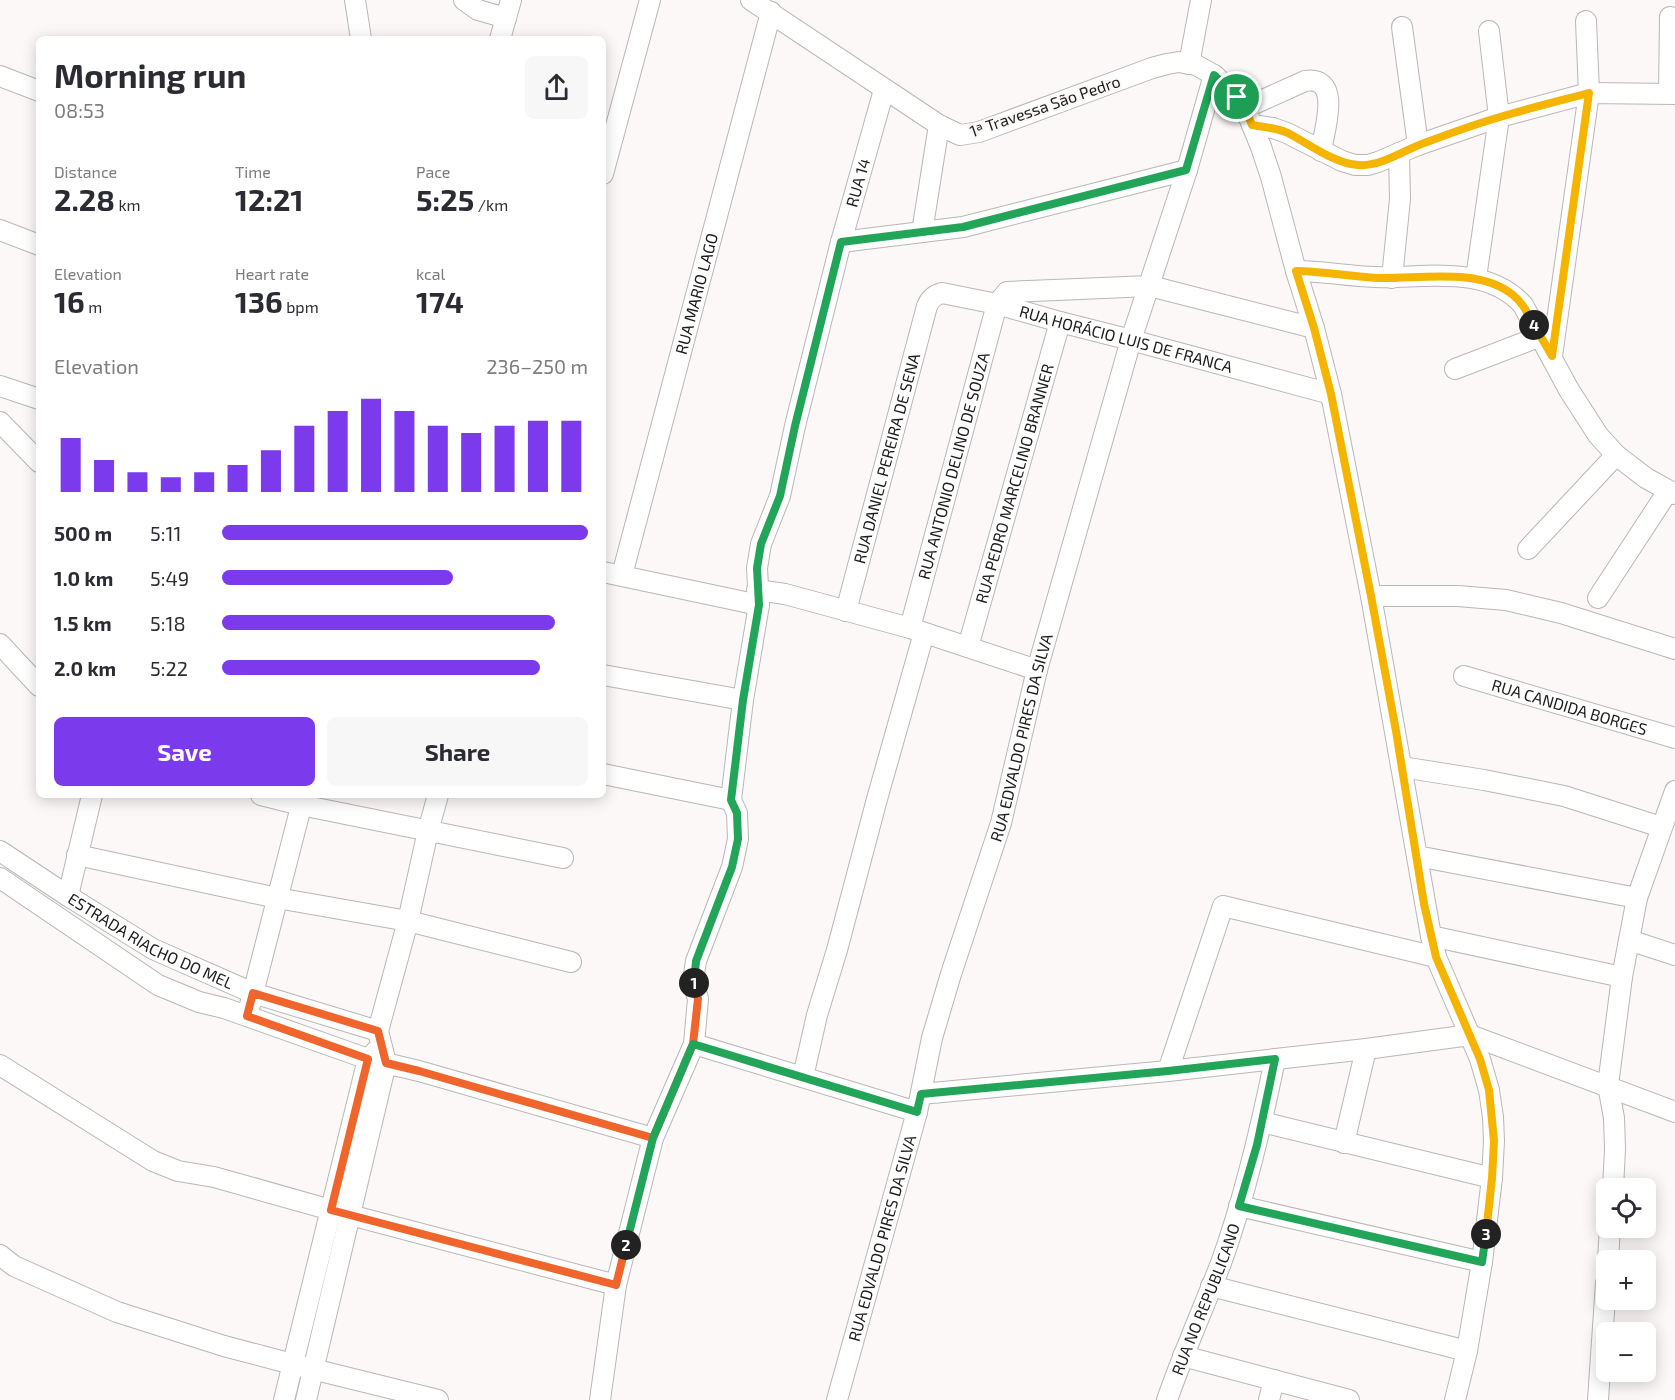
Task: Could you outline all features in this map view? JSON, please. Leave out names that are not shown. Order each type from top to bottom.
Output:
[{"type":"street","points":[[355,0],[361,36]]},
{"type":"street","points":[[464,0],[478,10],[508,9],[501,36]]},
{"type":"street","points":[[606,163],[650,0]]},
{"type":"street","name":"1ª Travessa São Pedro","points":[[752,0],[884,90],[939,125],[960,135],[979,132],[1152,68],[1173,63],[1196,65],[1214,75],[1237,97],[1248,117]]},
{"type":"street","points":[[1189,64],[1201,0]]},
{"type":"street","name":"RUA MARIO LAGO","points":[[613,573],[771,12]]},
{"type":"street","points":[[1248,117],[1287,133],[1342,161],[1355,165],[1368,165],[1499,117],[1589,93],[1672,93],[1670,17]]},
{"type":"street","points":[[1552,356],[1589,93],[1586,21]]},
{"type":"street","points":[[1402,27],[1418,145]]},
{"type":"street","points":[[1476,278],[1499,117],[1489,31]]},
{"type":"street","name":"RUA EDVALDO PIRES DA SILVA","points":[[837,1400],[919,1102],[932,1038],[944,995],[1001,823],[1037,670],[1131,340],[1150,286],[1214,75]]},
{"type":"street","points":[[0,76],[36,90]]},
{"type":"street","points":[[1248,117],[1305,81],[1320,82],[1327,91],[1329,101],[1321,151]]},
{"type":"street","name":"RUA 14","points":[[600,1400],[616,1285],[653,1138],[693,1044],[698,999],[693,981],[696,961],[732,867],[738,839],[737,813],[731,800],[758,597],[757,568],[761,544],[780,496],[841,242],[884,90]]},
{"type":"street","points":[[1248,117],[1271,177],[1331,394],[1371,596],[1424,904],[1436,957],[1480,1059],[1489,1090],[1494,1141],[1492,1178],[1482,1262],[1467,1351],[1455,1400]]},
{"type":"street","points":[[922,232],[939,125]]},
{"type":"street","points":[[1392,278],[1400,199],[1399,153]]},
{"type":"street","points":[[841,242],[963,227],[1186,170]]},
{"type":"street","points":[[0,230],[36,244]]},
{"type":"street","points":[[1296,271],[1319,271],[1360,277],[1476,278],[1515,296],[1523,305],[1541,336],[1582,413],[1598,435],[1616,455],[1646,478],[1673,492],[1598,598]]},
{"type":"street","points":[[997,304],[1010,291],[1150,286],[1314,328]]},
{"type":"street","name":"RUA HORÁCIO LUIS DE FRANCA","points":[[927,306],[930,299],[942,294],[997,304],[1331,394]]},
{"type":"street","name":"RUA ANTONIO DELINO DE SOUZA","points":[[803,1077],[817,1015],[837,950],[877,799],[997,304]]},
{"type":"street","name":"RUA DANIEL PEREIRA DE SENA","points":[[846,611],[927,306]]},
{"type":"street","name":"RUA PEDRO MARCELINO BRANNER","points":[[968,647],[1060,322]]},
{"type":"street","points":[[1455,369],[1541,336]]},
{"type":"street","points":[[0,386],[36,398]]},
{"type":"street","points":[[0,422],[36,459]]},
{"type":"street","points":[[1528,549],[1616,455]]},
{"type":"street","points":[[613,573],[758,597],[785,594],[917,631],[1037,670]]},
{"type":"street","points":[[1371,596],[1458,596],[1506,600],[1561,613],[1675,649]]},
{"type":"street","points":[[0,644],[36,683]]},
{"type":"street","points":[[606,676],[743,700]]},
{"type":"street","name":"RUA CANDIDA BORGES","points":[[1464,676],[1675,738]]},
{"type":"street","points":[[1402,767],[1564,796],[1661,827]]},
{"type":"street","points":[[606,775],[731,800]]},
{"type":"street","points":[[68,896],[91,798]]},
{"type":"street","points":[[286,798],[303,800],[428,831],[563,858]]},
{"type":"street","points":[[284,1400],[331,1210],[378,1050],[437,798]]},
{"type":"street","points":[[247,1016],[303,800]]},
{"type":"street","points":[[1614,1178],[1614,1118],[1608,1085],[1622,977],[1637,898],[1661,827],[1673,803]]},
{"type":"street","name":"ESTRADA RIACHO DO MEL","points":[[0,851],[153,949],[378,1050],[419,1071],[653,1138]]},
{"type":"street","points":[[77,855],[277,898],[408,921],[571,962]]},
{"type":"street","points":[[1417,855],[1637,898]]},
{"type":"street","name":"ESTRADA RIACHO DO MEL","points":[[0,878],[158,985],[199,1002],[378,1050]]},
{"type":"street","points":[[1168,1071],[1223,906],[1436,957]]},
{"type":"street","points":[[1431,936],[1622,977]]},
{"type":"street","points":[[1629,940],[1675,955]]},
{"type":"street","points":[[693,1044],[803,1077],[919,1102],[1470,1035],[1675,1112]]},
{"type":"street","points":[[1344,1143],[1366,1049]]},
{"type":"street","points":[[306,1400],[351,1215],[378,1050]]},
{"type":"street","name":"RUA NO REPUBLICANO","points":[[1167,1400],[1220,1264],[1239,1206],[1262,1122],[1275,1059]]},
{"type":"street","points":[[0,1065],[94,1125],[178,1171],[214,1177],[616,1285]]},
{"type":"street","points":[[1262,1122],[1492,1178]]},
{"type":"street","points":[[1239,1206],[1482,1262]]},
{"type":"street","points":[[0,1255],[14,1266],[117,1312],[224,1346],[438,1400]]},
{"type":"street","points":[[1211,1286],[1467,1351]]},
{"type":"street","points":[[1598,1400],[1604,1310]]},
{"type":"street","points":[[1183,1356],[1349,1400]]},
{"type":"street","points":[[1269,1400],[1274,1380]]},
{"type":"route","points":[[1237,97],[1214,75],[1186,170],[963,227],[841,242],[780,496],[761,544],[757,568],[759,605],[743,700],[731,800],[737,813],[738,839],[732,867],[696,961],[693,981],[698,999],[693,1044],[673,1091],[653,1138],[386,1063],[378,1031],[253,993],[247,1016],[368,1059],[331,1210],[616,1285],[653,1138],[673,1091],[693,1044],[917,1112],[921,1094],[1275,1059],[1257,1145],[1239,1206],[1482,1262],[1494,1141],[1489,1090],[1480,1059],[1436,957],[1424,904],[1371,596],[1331,394],[1296,271],[1319,271],[1377,278],[1441,276],[1476,278],[1515,296],[1523,305],[1552,356],[1589,93],[1499,117],[1368,165],[1355,165],[1342,161],[1287,133],[1252,125],[1245,108],[1237,97]]}]
